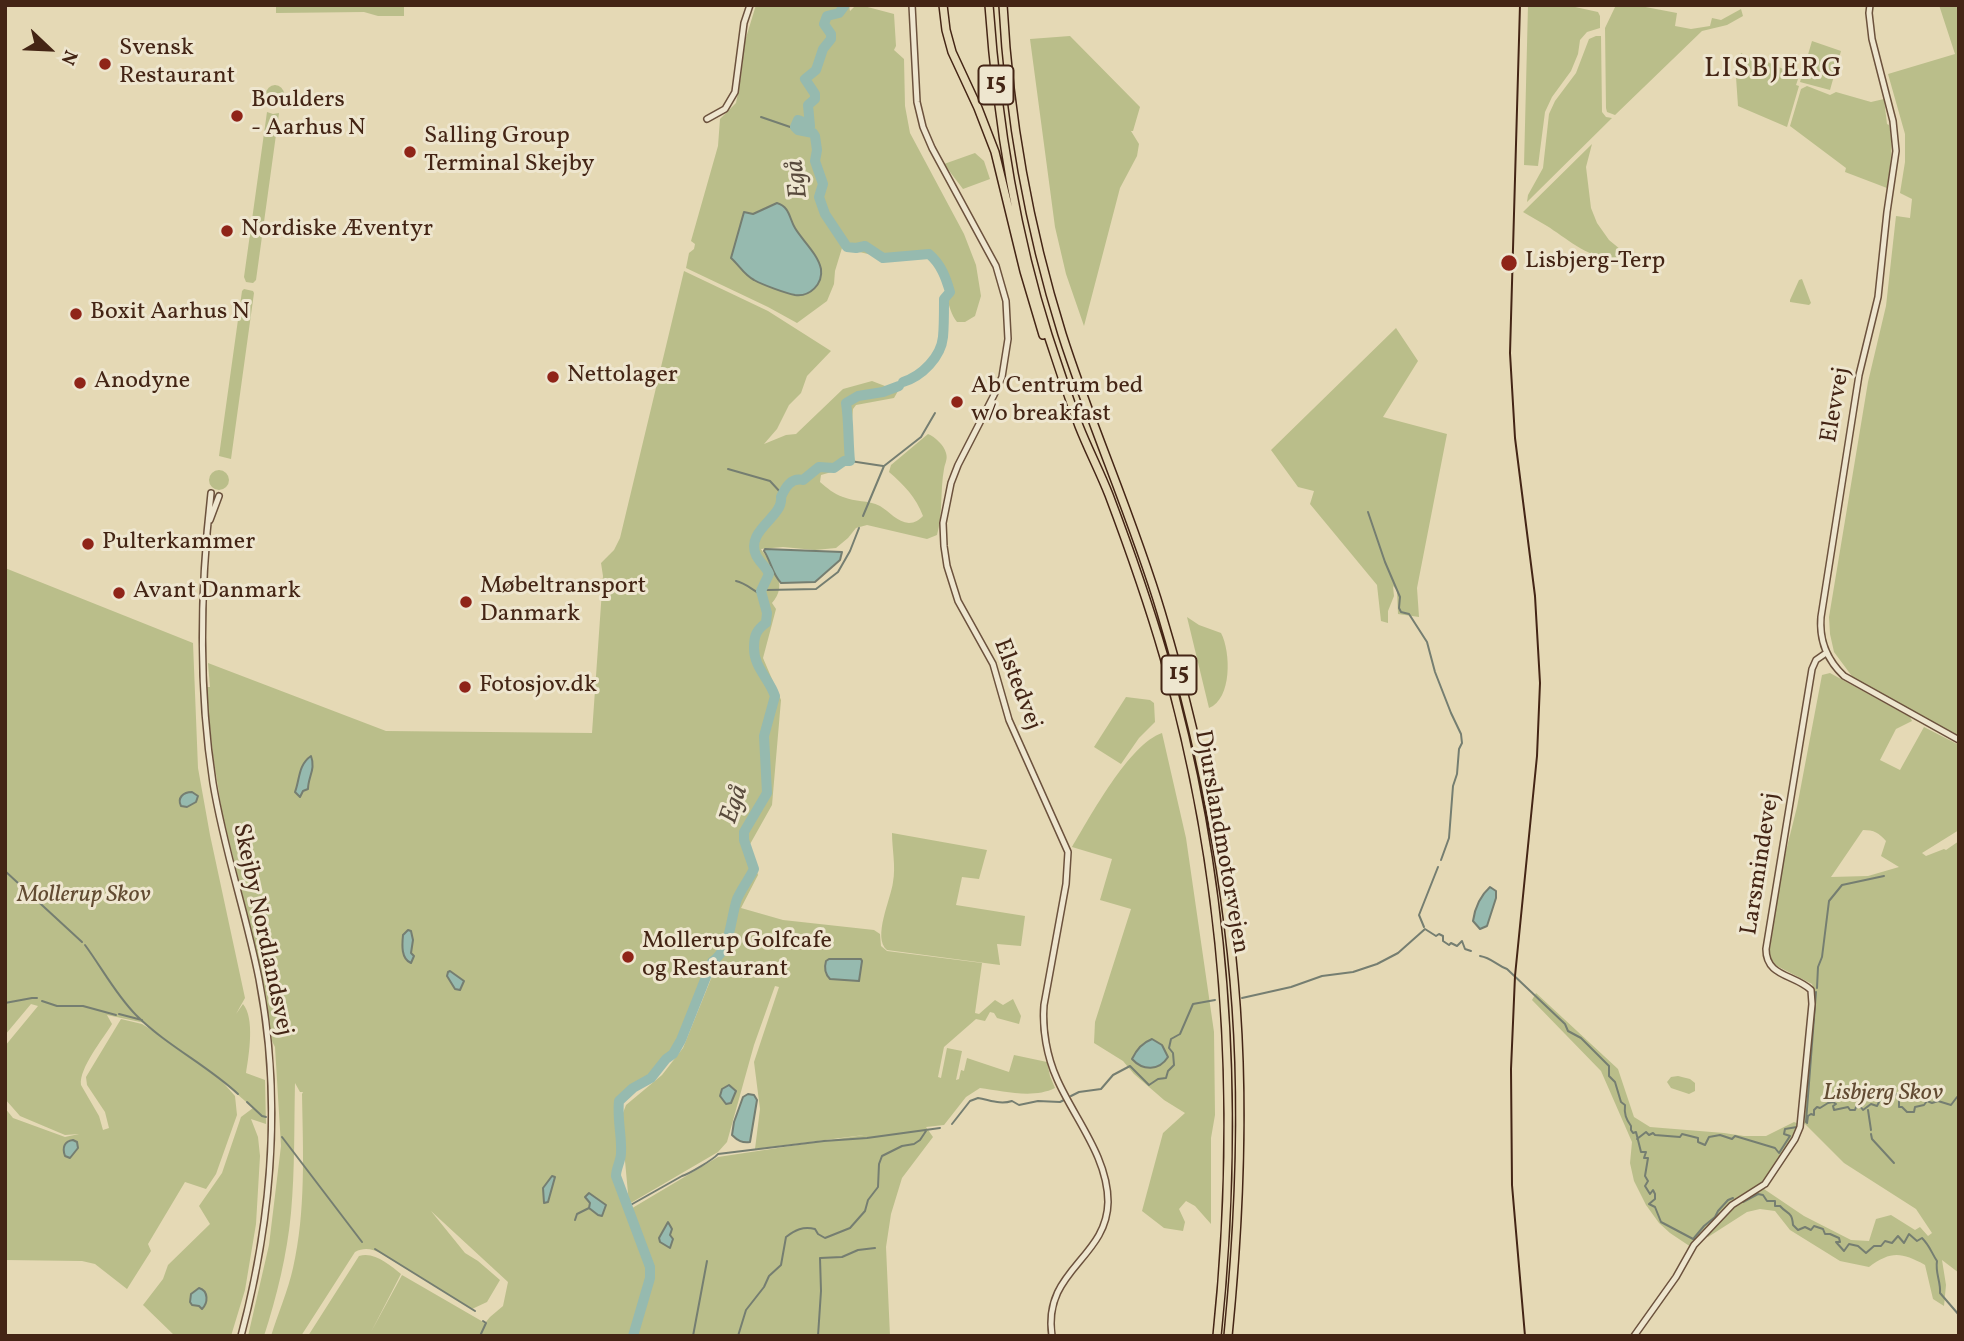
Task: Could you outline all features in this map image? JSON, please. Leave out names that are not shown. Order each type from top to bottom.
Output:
[{"type":"highway","points":[[943,5],[952,52],[992,142],[1024,271],[1043,333],[1079,425]]},
{"type":"highway","name":"Djurslandmotorvejen","points":[[989,5],[998,107],[1016,214],[1034,286],[1079,425],[1126,542],[1158,640],[1184,738],[1208,855],[1226,1017],[1229,1097],[1228,1178],[1217,1336]]},
{"type":"highway","name":"Djurslandmotorvejen","points":[[1004,5],[1011,103],[1020,162],[1047,283],[1081,391],[1153,586],[1189,710],[1216,838],[1231,949],[1239,1061],[1239,1177],[1228,1336]]},
{"type":"street","points":[[707,119],[725,109],[736,92],[744,23],[750,5]]},
{"type":"street","name":"Elstedvej","points":[[912,5],[917,102],[923,127],[996,266],[1009,317],[1002,377],[958,465],[946,502],[943,523],[947,566],[958,601],[993,664],[1009,720],[1068,852],[1066,884],[1045,1005],[1045,1024],[1057,1079],[1090,1142],[1107,1187],[1105,1224],[1097,1240],[1069,1272],[1060,1287],[1052,1310],[1052,1336]]},
{"type":"street","name":"Elevvej","points":[[1826,653],[1821,635],[1821,617],[1859,375],[1878,297],[1896,151],[1894,121],[1872,39],[1870,5]]},
{"type":"street","name":"Skejby Nordlandsvej","points":[[211,493],[202,599],[202,679],[208,743],[221,822],[259,978],[269,1048],[271,1095],[271,1153],[267,1205],[260,1258],[241,1336]]},
{"type":"street","name":"Skejby Nordlandsvej","points":[[207,530],[219,496]]},
{"type":"street","points":[[1826,653],[1844,676],[1959,740]]},
{"type":"street","name":"Larsmindevej","points":[[1633,1336],[1676,1277],[1694,1245],[1732,1205],[1765,1184],[1800,1127],[1812,1004],[1811,990],[1769,965],[1766,949],[1812,669],[1816,660],[1826,653]]},
{"type":"green space","points":[[276,5],[404,5],[404,16],[378,16],[364,12],[276,13]]},
{"type":"green space","points":[[756,5],[849,5],[850,11],[860,5],[894,14],[894,50],[904,59],[905,106],[910,133],[964,234],[976,265],[981,296],[975,316],[965,322],[957,322],[942,279],[928,259],[894,260],[842,248],[834,284],[827,301],[797,323],[686,268],[689,253],[694,249],[695,244],[691,241],[718,146],[720,119],[736,103],[745,41]]},
{"type":"green space","points":[[1528,5],[1566,5],[1598,12],[1600,16],[1600,28],[1587,32],[1580,40],[1571,71],[1552,97],[1545,112],[1538,166],[1524,165]]},
{"type":"green space","points":[[1616,5],[1635,5],[1677,13],[1675,26],[1691,29],[1710,26],[1712,18],[1721,20],[1741,9],[1743,16],[1727,25],[1702,31],[1615,115],[1607,112],[1606,108],[1605,28]]},
{"type":"green space","points":[[1939,5],[1959,5],[1959,738],[1854,679],[1834,652],[1829,617],[1868,382],[1886,306],[1896,216],[1910,218],[1912,199],[1900,193],[1905,162],[1905,134],[1888,74],[1955,54]]},
{"type":"green space","points":[[1070,36],[1140,107],[1131,131],[1139,144],[1137,156],[1120,188],[1084,326],[1066,274],[1055,227],[1030,39]]},
{"type":"green space","points":[[1601,36],[1602,112],[1606,117],[1612,118],[1527,202],[1543,168],[1549,114],[1555,101],[1576,73],[1589,39]]},
{"type":"green space","points":[[1812,41],[1841,51],[1830,90],[1800,82]]},
{"type":"green space","points":[[1741,53],[1799,76],[1796,85],[1799,86],[1787,127],[1738,106],[1736,77]]},
{"type":"green space","points":[[271,85],[279,85],[284,94],[282,101],[271,103],[266,98],[266,90]]},
{"type":"green space","points":[[1807,86],[1830,95],[1836,92],[1871,102],[1884,99],[1891,141],[1887,188],[1845,172],[1846,168],[1790,126],[1801,89]]},
{"type":"green space","points":[[267,112],[279,113],[256,280],[253,283],[246,282],[244,277]]},
{"type":"green space","points":[[1592,144],[1586,167],[1591,208],[1597,223],[1609,240],[1626,254],[1616,258],[1606,258],[1585,251],[1523,212]]},
{"type":"green space","points":[[975,153],[984,161],[990,179],[963,189],[944,164]]},
{"type":"green space","points":[[684,271],[768,311],[831,351],[807,376],[801,393],[789,405],[777,429],[764,444],[796,434],[843,389],[872,381],[898,391],[894,398],[856,405],[853,409],[846,464],[821,475],[820,482],[831,491],[848,499],[880,506],[905,522],[915,522],[923,516],[909,492],[889,472],[891,465],[928,434],[941,444],[947,457],[937,535],[927,539],[867,525],[856,528],[836,548],[761,549],[779,582],[777,596],[772,603],[776,609],[763,658],[781,700],[772,805],[749,846],[758,875],[741,908],[783,920],[874,930],[880,934],[881,946],[887,951],[982,963],[975,1013],[979,1014],[995,1000],[1003,1005],[1013,999],[1021,1016],[1019,1024],[997,1018],[990,1012],[985,1021],[976,1019],[944,1047],[938,1077],[941,1078],[947,1048],[962,1051],[956,1080],[959,1079],[961,1070],[964,1071],[967,1058],[1009,1072],[1014,1055],[1047,1062],[1055,1088],[1028,1094],[980,1088],[966,1097],[944,1125],[926,1127],[933,1137],[902,1178],[891,1214],[886,1247],[890,1336],[308,1336],[359,1256],[365,1255],[381,1260],[401,1274],[371,1332],[402,1275],[485,1323],[503,1306],[508,1282],[431,1211],[465,1253],[500,1280],[487,1302],[472,1309],[382,1254],[362,1250],[355,1252],[301,1336],[271,1336],[291,1277],[300,1225],[303,1092],[300,1092],[295,1083],[292,1197],[284,1260],[264,1336],[248,1336],[269,1245],[281,1146],[275,1047],[258,958],[222,812],[206,687],[210,687],[208,663],[386,731],[592,733],[603,576],[601,563],[614,550],[620,538]],"holes":[[[721,954],[683,1048],[662,1075],[626,1105],[621,1118],[629,1204],[718,1152],[727,1142],[754,1045],[775,986],[779,987],[754,1062],[760,1109],[755,1149],[864,1135],[718,1157],[629,1210],[616,1176],[621,1153],[619,1101],[633,1088],[651,1078],[673,1054],[712,962]]]},
{"type":"green space","points":[[1802,279],[1811,303],[1809,305],[1790,302],[1799,280]]},
{"type":"green space","points":[[244,289],[254,293],[231,459],[219,456]]},
{"type":"green space","points":[[1396,328],[1418,361],[1383,417],[1447,434],[1417,588],[1419,617],[1398,614],[1397,590],[1393,586],[1394,596],[1388,611],[1388,623],[1381,621],[1377,585],[1310,504],[1314,491],[1298,487],[1271,450]]},
{"type":"green space","points":[[219,470],[226,473],[229,480],[226,487],[219,490],[212,487],[209,480],[212,473]]},
{"type":"green space","name":"Mollerup Skov","points":[[5,568],[193,643],[198,768],[245,998],[236,1014],[243,1004],[250,1027],[246,1073],[265,1080],[266,1124],[251,1119],[258,1137],[260,1156],[256,1224],[245,1290],[231,1336],[175,1336],[143,1305],[163,1279],[168,1265],[210,1224],[199,1206],[222,1173],[241,1117],[253,1108],[220,1079],[235,1096],[237,1115],[216,1174],[206,1189],[185,1182],[148,1244],[151,1251],[127,1289],[95,1264],[82,1261],[5,1260],[5,1108],[13,1118],[65,1137],[79,1134],[65,1135],[20,1116],[5,1099],[5,1046],[38,1006],[31,1004],[5,1035]],"holes":[[[107,1015],[145,1023],[158,1034],[142,1024],[121,1019],[86,1077],[87,1085],[105,1112],[109,1128],[103,1130],[99,1116],[81,1085],[84,1070],[112,1024]]]},
{"type":"green space","points":[[1187,617],[1199,625],[1221,633],[1227,651],[1226,685],[1217,703],[1209,708]]},
{"type":"green space","name":"Lisbjerg Skov","points":[[1830,673],[1910,717],[1912,721],[1896,729],[1880,760],[1900,770],[1924,727],[1959,745],[1959,830],[1922,853],[1926,856],[1946,850],[1959,841],[1959,1273],[1942,1260],[1946,1285],[1944,1306],[1933,1299],[1925,1265],[1896,1255],[1884,1258],[1869,1267],[1840,1261],[1790,1230],[1775,1211],[1760,1209],[1747,1212],[1708,1237],[1705,1234],[1743,1200],[1764,1189],[1804,1216],[1851,1240],[1869,1241],[1876,1219],[1891,1215],[1915,1230],[1920,1227],[1928,1236],[1932,1233],[1916,1209],[1844,1163],[1804,1123],[1815,997],[1812,984],[1775,965],[1769,955],[1783,863],[1797,807],[1822,675]],"holes":[[[1863,830],[1876,832],[1886,841],[1881,856],[1899,867],[1868,876],[1831,877]]]},
{"type":"green space","points":[[1126,697],[1154,703],[1155,722],[1139,738],[1121,764],[1094,747]]},
{"type":"green space","points":[[1162,733],[1186,838],[1214,1032],[1215,1115],[1211,1138],[1211,1224],[1195,1206],[1186,1201],[1179,1209],[1185,1222],[1183,1231],[1164,1228],[1142,1211],[1163,1133],[1185,1113],[1164,1100],[1123,1061],[1094,1043],[1095,1022],[1131,909],[1100,900],[1112,859],[1072,847],[1124,766],[1149,740]]},
{"type":"green space","points":[[892,833],[987,850],[979,879],[962,877],[956,905],[1025,916],[1021,946],[997,944],[1000,965],[887,950],[881,937],[894,876]]},
{"type":"green space","points":[[1536,993],[1618,1069],[1634,1117],[1650,1127],[1766,1136],[1794,1122],[1799,1124],[1784,1153],[1764,1182],[1736,1198],[1701,1232],[1691,1247],[1659,1223],[1646,1205],[1634,1181],[1630,1163],[1632,1142],[1601,1071],[1532,1000]]},
{"type":"green space","points":[[1678,1076],[1695,1083],[1695,1091],[1689,1094],[1671,1088],[1667,1082],[1671,1077]]},
{"type":"water","points":[[777,203],[787,210],[821,269],[818,284],[806,294],[791,294],[758,282],[731,258],[744,212],[753,214]]},
{"type":"water","points":[[765,549],[842,552],[840,560],[815,582],[781,583]]},
{"type":"water","points":[[311,756],[313,765],[308,789],[303,791],[300,797],[295,792],[300,772]]},
{"type":"water","points":[[192,792],[198,796],[196,802],[187,807],[181,806],[182,796]]},
{"type":"water","points":[[1490,887],[1496,891],[1496,898],[1487,926],[1480,929],[1473,921],[1474,916],[1481,898]]},
{"type":"water","points":[[408,930],[411,931],[413,940],[411,953],[414,956],[411,963],[405,958],[402,947],[403,935]]},
{"type":"water","points":[[829,959],[861,959],[859,981],[830,979],[825,968]]},
{"type":"water","points":[[450,971],[464,981],[460,990],[455,989],[447,976]]},
{"type":"water","points":[[1152,1039],[1162,1045],[1168,1057],[1156,1067],[1141,1066],[1132,1059],[1145,1042]]},
{"type":"water","points":[[729,1085],[736,1091],[731,1103],[726,1104],[720,1096],[722,1089]]},
{"type":"water","points":[[754,1095],[757,1100],[750,1142],[745,1142],[732,1135],[743,1097]]},
{"type":"water","points":[[73,1140],[77,1142],[78,1148],[70,1158],[65,1156],[64,1148],[66,1143]]},
{"type":"water","points":[[552,1176],[555,1177],[548,1202],[544,1203],[543,1188]]},
{"type":"water","points":[[589,1193],[606,1205],[602,1216],[589,1208],[590,1203],[585,1197]]},
{"type":"water","points":[[668,1222],[673,1239],[670,1248],[660,1242],[659,1238]]},
{"type":"water","points":[[199,1288],[205,1292],[206,1297],[202,1309],[190,1302],[191,1294]]},
{"type":"waterway","name":"Egå","points":[[845,5],[839,13],[827,16],[824,24],[831,34],[831,39],[823,49],[816,70],[805,79],[815,94],[815,99],[808,105],[810,126],[805,127],[798,120],[795,127],[815,136],[815,161],[823,184],[819,197],[825,214],[847,247],[865,246],[883,258],[929,254],[945,276],[950,292],[944,299],[944,329],[939,352],[929,365],[903,382]]},
{"type":"waterway","points":[[761,117],[796,129]]},
{"type":"waterway","name":"Egå","points":[[633,1336],[650,1278],[650,1267],[616,1176],[621,1153],[619,1101],[633,1088],[651,1078],[673,1054],[681,1040],[712,962],[723,950],[737,899],[754,869],[744,832],[767,793],[764,736],[775,696],[755,655],[755,637],[766,623],[767,613],[761,591],[769,574],[756,555],[756,538],[777,511],[781,497],[792,482],[803,480],[819,467],[834,468],[844,461],[850,461],[846,403],[858,396],[899,386]]},
{"type":"waterway","points":[[863,516],[884,466],[921,437],[935,413]]},
{"type":"waterway","points":[[850,461],[883,466]]},
{"type":"waterway","points":[[728,469],[770,481],[782,494]]},
{"type":"waterway","points":[[1368,512],[1400,597],[1399,608],[1401,612],[1409,614],[1427,642],[1435,672],[1461,734],[1449,838],[1441,860]]},
{"type":"waterway","points":[[767,590],[816,589],[838,572],[859,528]]},
{"type":"waterway","points":[[736,581],[762,595]]},
{"type":"waterway","points":[[1424,927],[1419,915],[1438,867]]},
{"type":"waterway","points":[[5,871],[82,942]]},
{"type":"waterway","points":[[1817,988],[1829,901],[1842,885],[1884,876]]},
{"type":"waterway","points":[[1242,998],[1377,964],[1398,953],[1425,929],[1436,936],[1443,936],[1443,941],[1449,945],[1451,943],[1457,946],[1462,941],[1465,949],[1471,951]]},
{"type":"waterway","points":[[85,945],[136,1015],[238,1094]]},
{"type":"waterway","points":[[1480,956],[1507,969],[1565,1024],[1568,1031],[1581,1038],[1609,1066],[1609,1076],[1615,1082],[1621,1102],[1625,1105],[1625,1114],[1631,1130],[1636,1132],[1641,1152],[1646,1152],[1644,1158],[1648,1158],[1645,1176],[1648,1181],[1645,1186],[1650,1194],[1653,1190],[1655,1194],[1655,1199],[1649,1204],[1655,1207],[1661,1222],[1695,1240]]},
{"type":"waterway","points":[[1806,1122],[1816,992]]},
{"type":"waterway","points":[[5,1003],[37,998]]},
{"type":"waterway","points":[[1071,1096],[1101,1089],[1113,1075],[1130,1066],[1149,1085],[1158,1079],[1166,1078],[1174,1065],[1173,1053],[1169,1048],[1171,1039],[1180,1034],[1193,1004],[1215,1000]]},
{"type":"waterway","points":[[42,1001],[57,1006],[83,1006],[116,1015]]},
{"type":"waterway","points":[[119,1014],[142,1020]]},
{"type":"waterway","points":[[1807,1123],[1808,1116],[1814,1115],[1817,1107],[1833,1102],[1836,1104],[1833,1106],[1834,1110],[1848,1107],[1855,1110],[1860,1106],[1863,1110],[1871,1104],[1877,1106],[1880,1100],[1876,1096],[1879,1094],[1896,1094],[1899,1107],[1907,1112],[1914,1112],[1915,1107],[1924,1105],[1927,1101],[1951,1105],[1959,1098]]},
{"type":"waterway","points":[[952,1124],[970,1101],[978,1098],[999,1102],[1012,1101],[1019,1105],[1064,1100]]},
{"type":"waterway","points":[[247,1102],[266,1117]]},
{"type":"waterway","points":[[1868,1110],[1871,1130]]},
{"type":"waterway","points":[[1637,1139],[1646,1132],[1649,1135],[1653,1133],[1680,1137],[1682,1134],[1698,1138],[1698,1142],[1705,1145],[1709,1137],[1720,1135],[1732,1139],[1735,1136],[1775,1148],[1779,1153],[1790,1136],[1784,1134],[1785,1129],[1797,1127]]},
{"type":"waterway","points":[[627,1207],[718,1154],[940,1128]]},
{"type":"waterway","points":[[738,1336],[746,1310],[769,1276],[781,1265],[786,1237],[803,1228],[815,1229],[825,1238],[850,1228],[865,1211],[868,1200],[878,1187],[882,1156],[902,1146],[914,1144],[926,1131]]},
{"type":"waterway","points":[[1871,1134],[1872,1139],[1894,1163]]},
{"type":"waterway","points":[[282,1137],[362,1242]]},
{"type":"waterway","points":[[1743,1202],[1758,1194],[1763,1195],[1767,1201],[1775,1201],[1775,1206],[1780,1206],[1789,1214],[1798,1230],[1805,1227],[1811,1230],[1814,1226],[1823,1229],[1825,1234],[1839,1238],[1840,1242],[1836,1242],[1844,1251],[1849,1244],[1858,1246],[1866,1253],[1885,1241],[1892,1243],[1898,1236],[1904,1243],[1909,1234],[1917,1241],[1922,1238],[1937,1261],[1940,1293],[1959,1315]]},
{"type":"waterway","points":[[1694,1238],[1728,1200],[1733,1198]]},
{"type":"waterway","points":[[575,1220],[577,1214],[589,1208]]},
{"type":"waterway","points":[[818,1336],[820,1258],[842,1257],[858,1250],[875,1248]]},
{"type":"waterway","points":[[375,1249],[475,1311]]},
{"type":"waterway","points":[[693,1336],[707,1261]]},
{"type":"waterway","points":[[480,1336],[486,1323],[483,1321]]},
{"type":"tram line","points":[[1520,5],[1510,353],[1515,438],[1535,596],[1540,683],[1537,756],[1515,976],[1511,1069],[1512,1185],[1525,1336]]},
{"type":"place","name":"Svensk Restaurant","points":[[105,64]]},
{"type":"place","name":"Boulders - Aarhus N","points":[[237,116]]},
{"type":"place","name":"Salling Group Terminal Skejby","points":[[410,152]]},
{"type":"place","name":"Nordiske Æventyr","points":[[227,231]]},
{"type":"place","name":"Lisbjerg-Terp","points":[[1509,263]]},
{"type":"place","name":"Boxit Aarhus N","points":[[76,314]]},
{"type":"place","name":"Nettolager","points":[[553,377]]},
{"type":"place","name":"Anodyne","points":[[80,383]]},
{"type":"place","name":"Ab Centrum bed w/o breakfast","points":[[957,402]]},
{"type":"place","name":"Pulterkammer","points":[[88,544]]},
{"type":"place","name":"Avant Danmark","points":[[119,593]]},
{"type":"place","name":"Møbeltransport Danmark","points":[[466,602]]},
{"type":"place","name":"Fotosjov.dk","points":[[465,687]]},
{"type":"place","name":"Mollerup Golfcafe og Restaurant","points":[[628,957]]},
{"type":"district","name":"LISBJERG","points":[[1774,71]]}]
